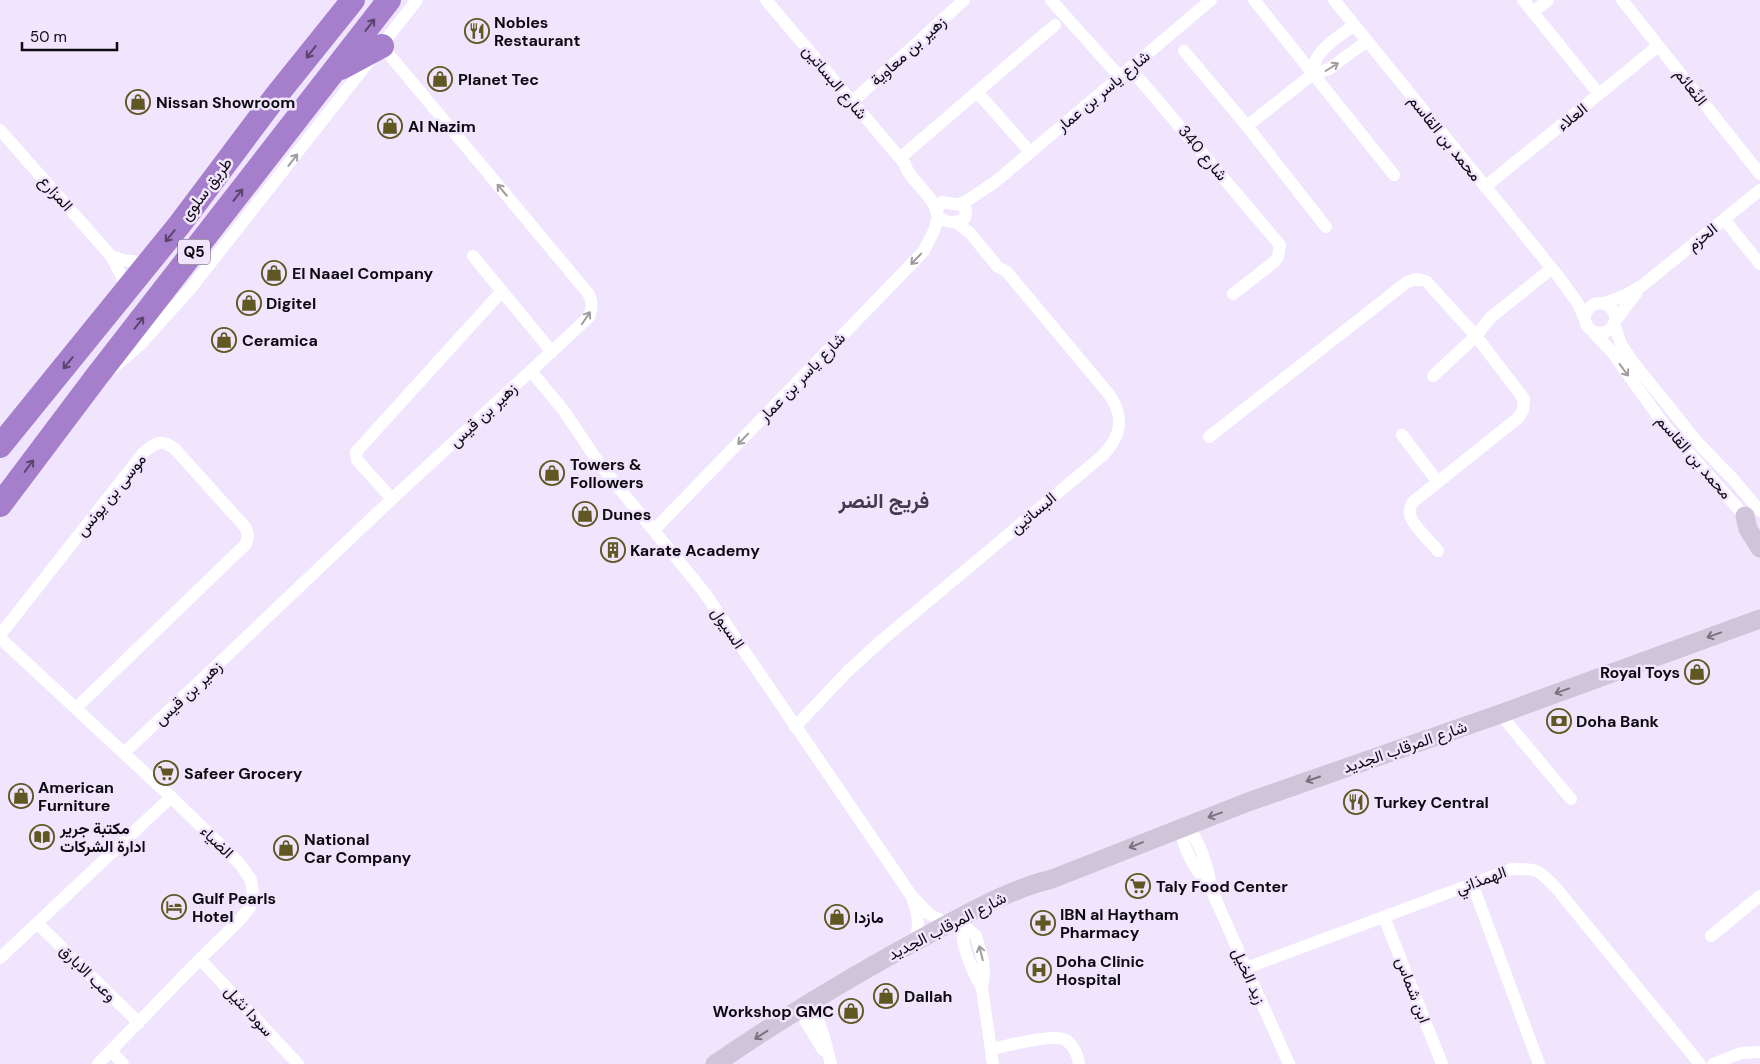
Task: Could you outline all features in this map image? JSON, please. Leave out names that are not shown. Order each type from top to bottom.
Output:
[{"type":"highway","name":"طريق سلوى","points":[[0,446],[180,224],[276,96],[353,0]]},
{"type":"highway","name":"طريق سلوى","points":[[0,505],[97,376],[389,0]]},
{"type":"highway","points":[[332,73],[382,46]]},
{"type":"street","name":"طريق سلوى","points":[[97,376],[120,363],[162,322],[382,46],[416,0]]},
{"type":"street","name":"شارع البساتين","points":[[766,0],[903,161],[933,201],[937,213]]},
{"type":"street","name":"زهير بن معاوية","points":[[852,102],[964,0]]},
{"type":"street","points":[[1051,0],[1120,77]]},
{"type":"street","name":"شارع ياسر بن عمار","points":[[654,530],[923,252],[934,232],[937,213],[942,202],[961,211],[968,200],[995,182],[1211,0]]},
{"type":"street","points":[[1254,0],[1394,175]]},
{"type":"street","name":"محمد بن القاسم","points":[[1334,0],[1555,273],[1577,302],[1584,317]]},
{"type":"street","points":[[1523,0],[1599,94]]},
{"type":"street","points":[[1533,12],[1548,0]]},
{"type":"street","name":"النًعائم","points":[[1622,0],[1760,174]]},
{"type":"street","points":[[903,161],[1055,25]]},
{"type":"street","points":[[1313,74],[1314,64],[1319,55],[1354,26]]},
{"type":"street","points":[[1247,126],[1313,74],[1324,72],[1334,66],[1367,41]]},
{"type":"street","name":"زهير بن قيس","points":[[124,753],[392,499],[590,317],[592,300],[588,293],[382,46]]},
{"type":"street","name":"العلاء","points":[[1485,187],[1658,46]]},
{"type":"street","points":[[1184,51],[1247,126],[1326,227]]},
{"type":"street","name":"شارع 340","points":[[1130,68],[1280,245],[1278,257],[1233,294]]},
{"type":"street","points":[[978,93],[1030,152]]},
{"type":"street","name":"المزارع","points":[[0,130],[111,256],[127,290]]},
{"type":"street","name":"شارع البساتين","points":[[903,161],[910,165],[933,190],[961,211]]},
{"type":"street","name":"الحزم","points":[[1601,303],[1624,296],[1643,284],[1760,190]]},
{"type":"street","points":[[937,213],[944,220],[961,211]]},
{"type":"street","name":"البساتين","points":[[795,727],[864,656],[1102,456],[1110,448],[1116,437],[1119,426],[1119,414],[1115,402],[1006,271],[1003,262],[961,211]]},
{"type":"street","points":[[1724,219],[1760,264]]},
{"type":"street","points":[[111,256],[129,261],[148,263]]},
{"type":"street","points":[[473,256],[552,352]]},
{"type":"street","points":[[1432,376],[1476,336],[1490,318],[1555,273]]},
{"type":"street","name":"محمد بن القاسم","points":[[1555,273],[1582,294],[1601,303]]},
{"type":"street","points":[[1209,437],[1407,282],[1417,279],[1426,281],[1476,336],[1521,392],[1524,399],[1523,410],[1518,418],[1413,502],[1410,508],[1412,520],[1438,551]]},
{"type":"street","name":"الحزم","points":[[1615,322],[1643,284]]},
{"type":"street","points":[[392,499],[357,460],[356,452],[502,291]]},
{"type":"street","points":[[1601,303],[1612,308],[1615,322],[1612,328],[1603,333],[1593,332],[1587,326],[1584,317],[1589,307],[1601,303]]},
{"type":"street","name":"محمد بن القاسم","points":[[1615,322],[1621,344],[1633,362],[1698,443],[1733,479],[1753,513],[1760,533]]},
{"type":"street","name":"محمد بن القاسم","points":[[1593,332],[1606,345],[1673,436],[1753,513]]},
{"type":"street","name":"السيول","points":[[530,371],[564,411],[601,466],[704,592],[911,895],[929,914],[958,925]]},
{"type":"street","points":[[1402,435],[1438,482]]},
{"type":"street","name":"موسى بن يونس","points":[[0,637],[144,452],[160,442],[168,444],[175,449],[246,528],[248,536],[246,544],[76,708]]},
{"type":"street","points":[[1753,513],[1748,529],[1760,548]]},
{"type":"street","name":"شارع المرقاب الجديد","points":[[847,981],[861,978],[1025,887],[1052,879],[1183,826],[1500,714],[1760,618]]},
{"type":"street","name":"الضياء","points":[[0,637],[240,864],[251,880],[253,894],[250,907],[240,920],[98,1064]]},
{"type":"street","points":[[1500,714],[1571,799]]},
{"type":"street","points":[[0,958],[171,798]]},
{"type":"street","name":"زيد الخيل","points":[[1183,826],[1183,840],[1200,874],[1210,887],[1289,1064]]},
{"type":"street","name":"الهمذاني","points":[[1246,968],[1472,883],[1512,869],[1530,868],[1543,875],[1557,889],[1700,1064]]},
{"type":"street","points":[[1472,883],[1539,1064]]},
{"type":"street","name":"السيول","points":[[911,895],[919,920],[915,942]]},
{"type":"street","points":[[1711,936],[1758,903]]},
{"type":"street","name":"ابن شماس","points":[[1384,916],[1442,1064]]},
{"type":"street","name":"وعب الابارق","points":[[38,924],[139,1023]]},
{"type":"street","points":[[958,925],[972,932],[978,941],[984,967],[982,988],[993,1064]]},
{"type":"street","name":"شارع المرقاب الجديد","points":[[716,1064],[857,973],[915,942],[958,925]]},
{"type":"street","name":"سودا نثيل","points":[[200,959],[298,1064]]},
{"type":"street","points":[[804,1006],[817,1018],[829,1059]]},
{"type":"street","points":[[991,1049],[1053,1037],[1065,1040],[1074,1048],[1079,1064]]},
{"type":"street","points":[[111,1051],[123,1064]]},
{"type":"street","points":[[1713,1064],[1741,1053],[1760,1052]]},
{"type":"place","name":"Nobles Restaurant","points":[[477,31]]},
{"type":"place","name":"Planet Tec","points":[[440,79]]},
{"type":"place","name":"Nissan Showroom","points":[[138,102]]},
{"type":"place","name":"Al Nazim","points":[[390,126]]},
{"type":"place","name":"El Naael Company","points":[[274,273]]},
{"type":"place","name":"Digitel","points":[[249,303]]},
{"type":"place","name":"Ceramica","points":[[224,340]]},
{"type":"place","name":"Towers & Followers","points":[[552,473]]},
{"type":"place","name":"Dunes","points":[[585,514]]},
{"type":"place","name":"Karate Academy","points":[[613,550]]},
{"type":"place","name":"Royal Toys","points":[[1697,672]]},
{"type":"place","name":"Doha Bank","points":[[1559,721]]},
{"type":"place","name":"Safeer Grocery","points":[[166,773]]},
{"type":"place","name":"American Furniture","points":[[21,796]]},
{"type":"place","name":"Turkey Central","points":[[1356,802]]},
{"type":"place","name":"مكتبة جرير ادارة الشركات","points":[[42,837]]},
{"type":"place","name":"National Car Company","points":[[286,848]]},
{"type":"place","name":"Taly Food Center","points":[[1138,886]]},
{"type":"place","name":"Gulf Pearls Hotel","points":[[174,907]]},
{"type":"place","name":"مازدا","points":[[837,917]]},
{"type":"place","name":"IBN al Haytham Pharmacy","points":[[1043,923]]},
{"type":"place","name":"Doha Clinic Hospital","points":[[1039,970]]},
{"type":"place","name":"Dallah","points":[[886,996]]},
{"type":"place","name":"Workshop GMC","points":[[851,1011]]},
{"type":"district","name":"فريج النصر","points":[[884,501]]}]
